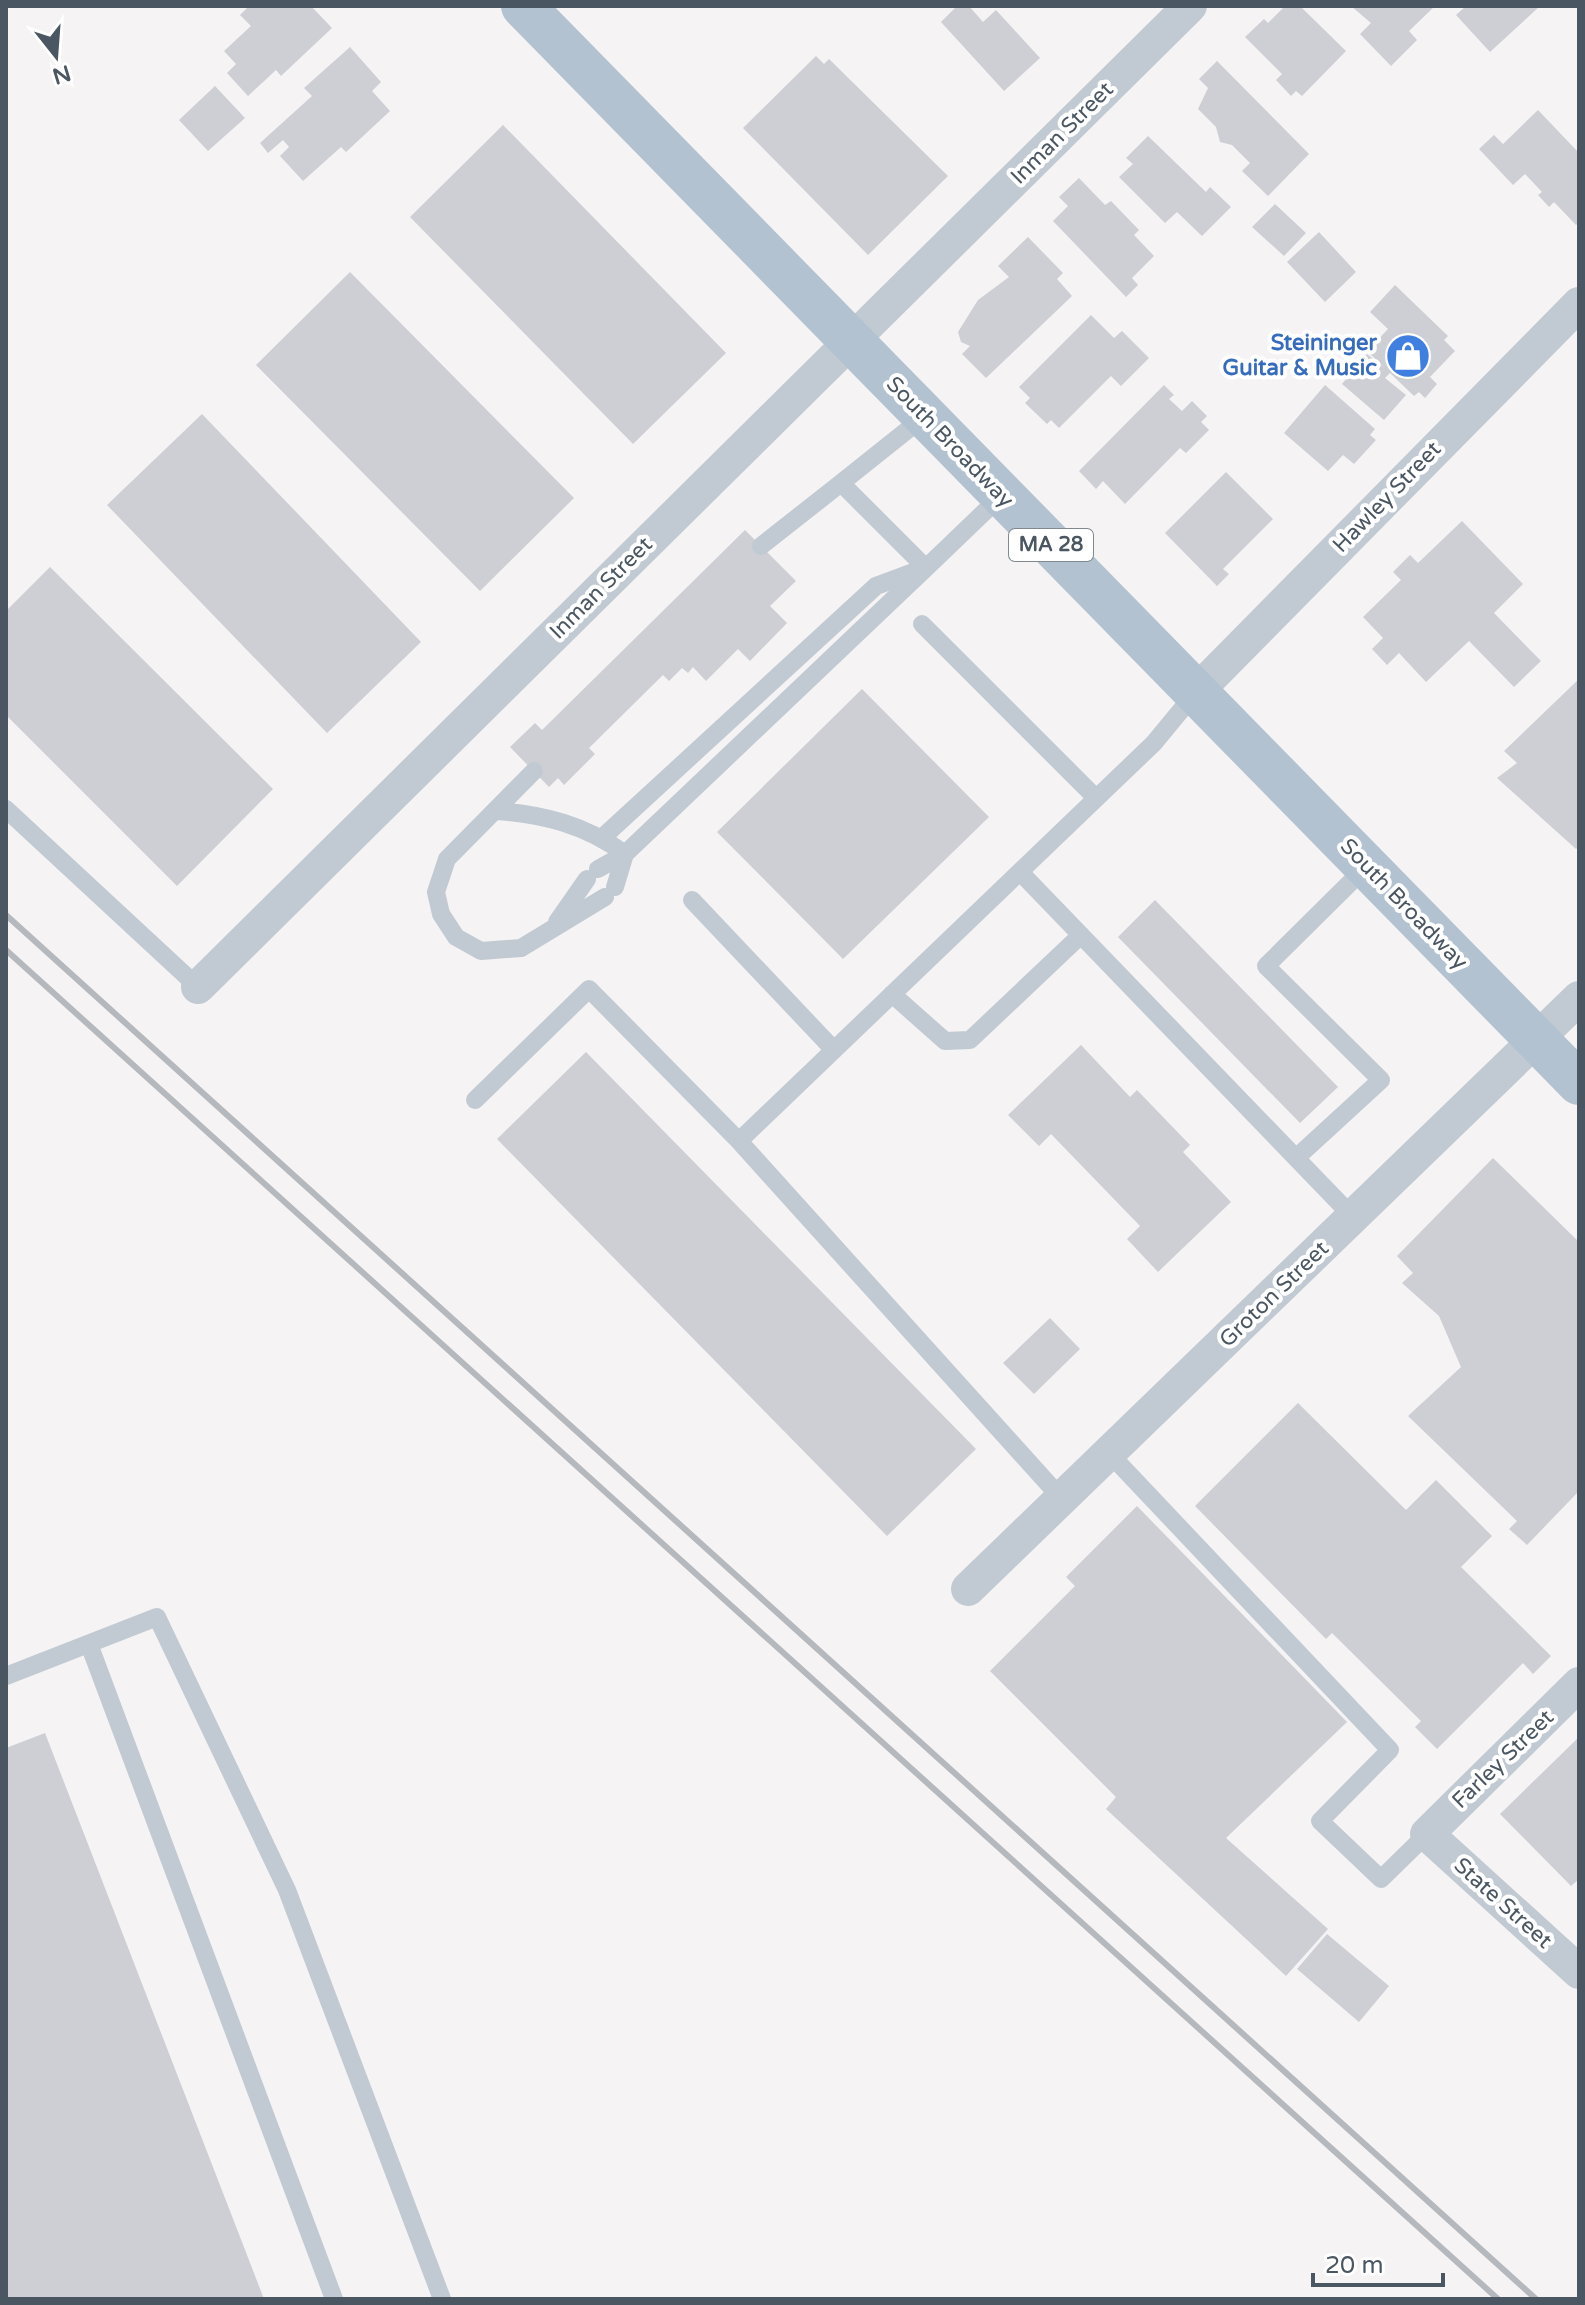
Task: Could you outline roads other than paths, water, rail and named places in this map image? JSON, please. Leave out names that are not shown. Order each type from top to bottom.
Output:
[{"type":"main road","name":"South Broadway","points":[[523,6],[1579,1083]]},
{"type":"street","name":"Inman Street","points":[[198,987],[1190,6]]},
{"type":"street","name":"Hawley Street","points":[[1196,692],[1579,304]]},
{"type":"street","name":"Groton Street","points":[[968,1589],[1579,998]]},
{"type":"street","name":"Farley Street","points":[[1427,1834],[1579,1684]]},
{"type":"street","name":"State Street","points":[[1427,1834],[1579,1972]]},
{"type":"lane","points":[[761,546],[925,416]]},
{"type":"lane","points":[[841,483],[926,568]]},
{"type":"lane","points":[[552,929],[593,874],[625,854],[1003,495]]},
{"type":"lane","points":[[603,837],[876,586],[926,568]]},
{"type":"lane","points":[[922,624],[1096,798]]},
{"type":"lane","points":[[739,1141],[1154,743],[1196,692]]},
{"type":"lane","points":[[534,771],[447,859],[436,892],[441,914],[456,937],[481,951],[521,948],[610,892],[625,854]]},
{"type":"lane","name":"Inman Street","points":[[6,809],[198,987]]},
{"type":"lane","points":[[496,811],[541,814],[603,837],[625,854]]},
{"type":"lane","points":[[1296,1158],[1381,1080],[1266,966],[1367,866]]},
{"type":"lane","points":[[1020,872],[1353,1217]]},
{"type":"lane","points":[[692,900],[834,1050]]},
{"type":"lane","points":[[892,994],[945,1041],[970,1040],[1081,935]]},
{"type":"lane","points":[[475,1100],[589,989],[739,1141],[1062,1499]]},
{"type":"lane","points":[[1109,1453],[1390,1750],[1320,1821],[1381,1879],[1427,1834]]},
{"type":"lane","points":[[6,1676],[157,1617],[287,1890],[442,2299]]},
{"type":"lane","points":[[89,1644],[334,2299]]},
{"type":"railway","points":[[6,915],[1536,2299]]},
{"type":"railway","points":[[6,950],[1498,2299]]},
{"type":"place","name":"Steininger Guitar & Music","points":[[1408,356]]}]
